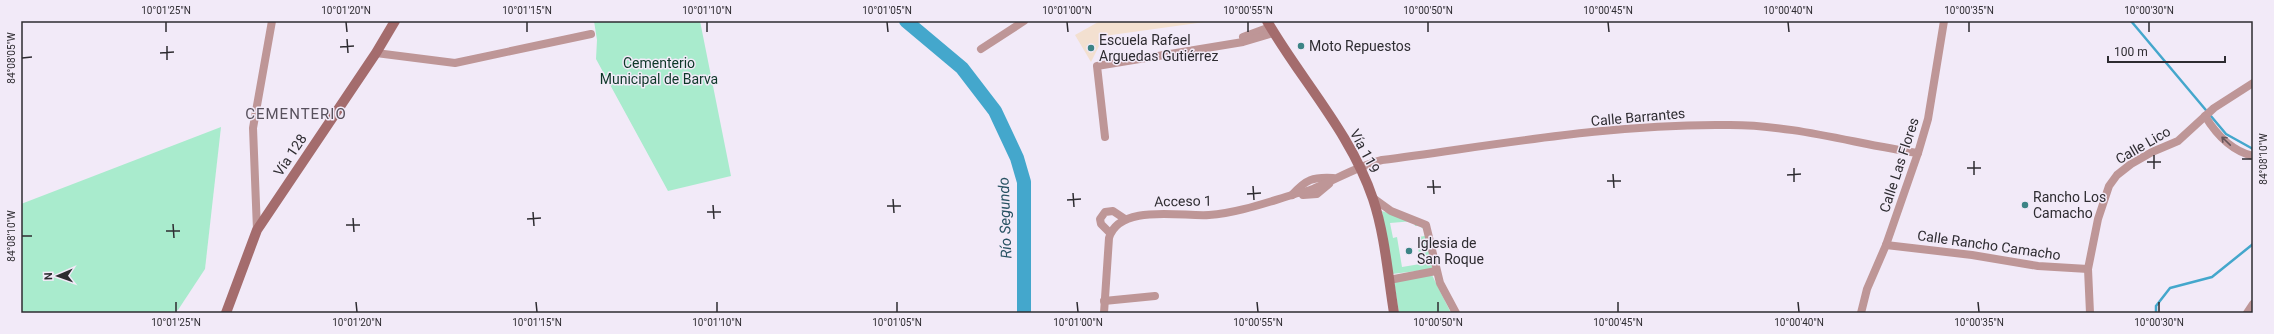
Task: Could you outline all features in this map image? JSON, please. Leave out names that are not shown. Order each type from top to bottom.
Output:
[{"type":"main road","name":"Vía 128","points":[[226,313],[257,230],[376,53],[395,21]]},
{"type":"main road","name":"Vía 119","points":[[1270,27],[1326,111],[1360,167],[1373,198],[1394,313]]},
{"type":"street","points":[[257,230],[253,128],[272,21]]},
{"type":"street","points":[[981,49],[1024,21]]},
{"type":"street","name":"Calle Las Flores","points":[[1861,313],[1867,289],[1886,245],[1918,153],[1928,119],[1944,21]]},
{"type":"street","points":[[1105,138],[1097,66],[1234,43],[1241,38],[1270,27]]},
{"type":"street","points":[[376,53],[455,63],[591,34]]},
{"type":"street","name":"Calle Lico","points":[[2090,313],[2088,269],[2098,219],[2109,186],[2117,174],[2152,152],[2178,141],[2214,108],[2253,83]]},
{"type":"street","points":[[2206,116],[2227,142],[2238,151],[2253,156]]},
{"type":"street","name":"Calle Barrantes","points":[[1360,167],[1382,160],[1548,138],[1621,130],[1698,125],[1731,125],[1794,130],[1826,135],[1873,146],[1918,153]]},
{"type":"street","name":"Acceso 1","points":[[1125,219],[1158,213],[1208,215],[1230,212],[1315,189],[1333,178],[1360,167]]},
{"type":"street","points":[[1373,198],[1391,211],[1426,224],[1440,283],[1456,313]]},
{"type":"street","points":[[1104,313],[1110,233],[1115,226],[1125,219],[1113,211],[1105,212],[1102,215],[1101,224],[1110,233]]},
{"type":"street","name":"Calle Rancho Camacho","points":[[1886,245],[1972,255],[2038,266],[2088,269]]},
{"type":"street","points":[[1389,280],[1436,271]]},
{"type":"street","points":[[1104,301],[1155,296]]},
{"type":"street","points":[[2247,313],[2253,304]]},
{"type":"shaded area","name":"Escuela Rafael Arguedas Gutiérrez","points":[[1100,21],[1212,21],[1104,36],[1091,62],[1075,35]]},
{"type":"green space","name":"Cementerio Municipal de Barva","points":[[594,21],[700,21],[731,176],[668,191],[596,59],[597,40]]},
{"type":"green space","points":[[221,127],[205,269],[178,310],[172,313],[21,313],[21,204]]},
{"type":"green space","points":[[1382,211],[1413,221],[1390,223],[1393,238],[1397,237],[1402,267],[1420,264],[1417,237],[1425,236],[1424,230],[1420,226],[1415,226],[1414,221],[1425,225],[1433,269],[1392,274]]},
{"type":"green space","points":[[1432,275],[1451,313],[1399,313],[1394,281]]},
{"type":"waterway","name":"Río Segundo","points":[[906,21],[962,68],[995,111],[1017,158],[1024,182],[1024,313]]},
{"type":"waterway","points":[[2131,21],[2226,134],[2253,149]]},
{"type":"waterway","points":[[2156,313],[2156,306],[2170,288],[2212,277],[2253,244]]},
{"type":"place","name":"Moto Repuestos","points":[[1301,46]]},
{"type":"place","name":"Escuela Rafael Arguedas Gutiérrez","points":[[1091,48]]},
{"type":"place","name":"Rancho Los Camacho","points":[[2025,205]]},
{"type":"place","name":"Iglesia de San Roque","points":[[1409,251]]},
{"type":"district","name":"CEMENTERIO","points":[[296,114]]}]
